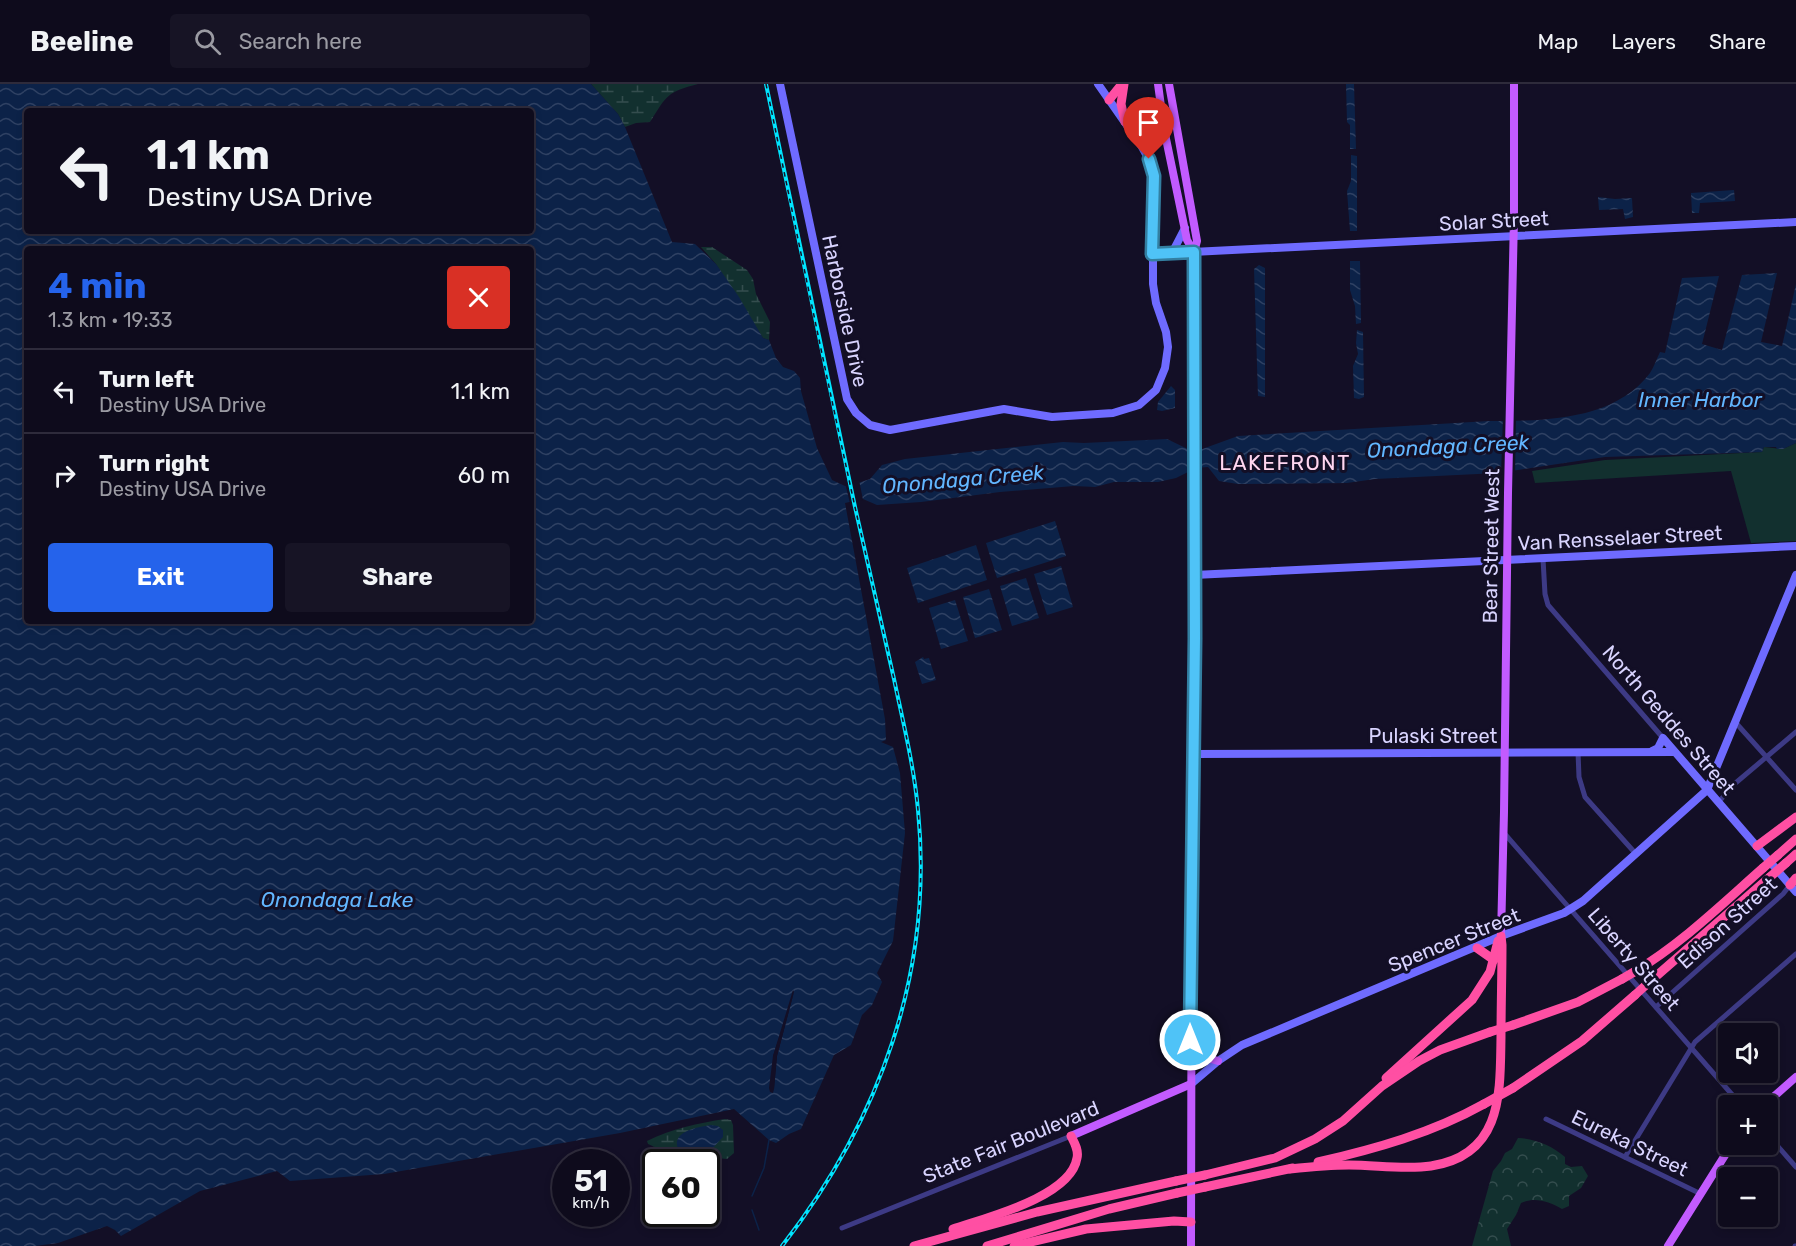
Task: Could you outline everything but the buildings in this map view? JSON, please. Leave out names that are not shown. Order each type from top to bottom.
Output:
[{"type":"highway","points":[[1108,98],[1117,84]]},
{"type":"highway","points":[[1108,98],[1123,84]]},
{"type":"highway","points":[[1123,84],[1121,104],[1125,123]]},
{"type":"highway","points":[[1757,846],[1796,817]]},
{"type":"highway","points":[[912,1246],[1037,1212],[1261,1162],[1293,1150],[1343,1121],[1382,1086],[1419,1061],[1440,1050],[1578,1002],[1652,961],[1685,936],[1796,839]]},
{"type":"highway","points":[[987,1246],[1108,1209],[1290,1169],[1390,1144],[1426,1131],[1484,1104],[1513,1088],[1582,1041],[1796,854]]},
{"type":"highway","points":[[1361,1104],[1386,1077],[1472,1000],[1490,972],[1500,936]]},
{"type":"highway","points":[[1290,1169],[1345,1165],[1432,1166],[1461,1156],[1483,1137],[1496,1114],[1500,1082],[1502,945],[1500,936]]},
{"type":"highway","points":[[1477,948],[1494,960]]},
{"type":"highway","points":[[912,1246],[1012,1209],[1049,1191],[1063,1181],[1075,1166],[1077,1150],[1071,1136]]},
{"type":"highway","points":[[1014,1246],[1086,1229],[1174,1221],[1191,1222]]},
{"type":"main road","points":[[1158,84],[1164,129],[1187,240],[1194,252]]},
{"type":"main road","points":[[1169,84],[1196,235],[1193,407],[1191,1246]]},
{"type":"main road","name":"Bear Street West","points":[[1500,936],[1504,833],[1514,237],[1514,84]]},
{"type":"main road","points":[[1190,1040],[1201,1056],[1218,1061]]},
{"type":"main road","points":[[1776,1095],[1796,1077]]},
{"type":"main road","name":"State Fair Boulevard","points":[[1071,1136],[1191,1084]]},
{"type":"main road","points":[[1668,1246],[1725,1155]]},
{"type":"street","name":"Harborside Drive","points":[[780,84],[847,399],[856,413],[870,425],[890,430],[901,430],[1004,409],[1034,416],[1052,417],[1113,413],[1139,405],[1156,390],[1167,359],[1166,332],[1154,294],[1153,167],[1098,84]]},
{"type":"street","name":"Solar Street","points":[[1152,254],[1796,222]]},
{"type":"street","points":[[1172,253],[1185,228]]},
{"type":"street","name":"Van Rensselaer Street","points":[[1194,574],[1796,546]]},
{"type":"street","name":"North Geddes Street","points":[[1543,559],[1548,605],[1707,790],[1794,885]]},
{"type":"street","points":[[1707,790],[1796,575]]},
{"type":"street","points":[[1736,723],[1796,790]]},
{"type":"street","points":[[1718,802],[1732,786],[1796,732]]},
{"type":"street","points":[[1651,751],[1658,748],[1662,738]]},
{"type":"street","points":[[1578,752],[1579,777],[1585,797],[1636,854]]},
{"type":"street","name":"Pulaski Street","points":[[1193,753],[1674,752]]},
{"type":"street","points":[[1713,778],[1720,787],[1732,786]]},
{"type":"street","name":"Spencer Street","points":[[1191,1084],[1234,1049],[1253,1040],[1477,948],[1500,936],[1570,910],[1707,790]]},
{"type":"street","name":"Liberty Street","points":[[1504,833],[1732,1095]]},
{"type":"street","name":"Edison Street","points":[[1656,1007],[1794,885]]},
{"type":"street","points":[[1624,1157],[1691,1047],[1796,954]]},
{"type":"street","name":"Eureka Street","points":[[1546,1119],[1701,1194]]},
{"type":"street","name":"State Fair Boulevard","points":[[842,1228],[1071,1136]]},
{"type":"street","points":[[1778,1147],[1796,1167]]},
{"type":"green space","points":[[591,84],[698,84],[674,92],[660,106],[650,122],[625,127],[618,114]]},
{"type":"green space","points":[[701,247],[712,247],[747,270],[753,279],[756,294],[770,322],[769,340],[763,338],[716,264]]},
{"type":"green space","points":[[1796,443],[1796,541],[1751,543],[1731,471],[1535,483],[1532,471],[1605,460],[1762,452],[1764,447],[1783,449]]},
{"type":"green space","points":[[731,1120],[734,1153],[727,1159],[720,1158],[720,1149],[659,1149],[648,1144],[647,1141],[666,1133],[705,1122]]},
{"type":"green space","points":[[1518,1138],[1549,1146],[1565,1157],[1565,1164],[1571,1167],[1582,1166],[1588,1176],[1581,1188],[1569,1196],[1569,1206],[1562,1209],[1541,1201],[1531,1200],[1521,1203],[1507,1229],[1511,1246],[1472,1246],[1493,1171],[1505,1153],[1512,1149]]},
{"type":"water","name":"Onondaga Lake","points":[[0,84],[591,84],[618,114],[625,127],[672,242],[695,244],[716,264],[763,338],[769,340],[776,358],[783,367],[794,371],[800,378],[801,391],[817,448],[832,480],[845,486],[870,479],[882,465],[905,459],[1063,442],[1167,439],[1194,452],[1238,436],[1532,420],[1576,415],[1617,401],[1635,389],[1650,373],[1660,352],[1665,353],[1682,278],[1719,276],[1702,344],[1722,350],[1742,275],[1777,273],[1761,342],[1782,346],[1796,284],[1796,443],[1783,449],[1764,447],[1762,452],[1605,457],[1498,473],[1375,479],[1347,483],[1238,484],[1219,481],[1208,467],[1196,468],[1176,478],[1158,482],[1114,482],[1095,487],[1074,486],[1000,492],[877,505],[863,499],[845,503],[885,719],[886,740],[881,742],[893,747],[900,773],[905,833],[893,941],[877,973],[882,982],[872,1005],[862,1015],[851,1045],[834,1055],[801,1129],[776,1143],[769,1140],[734,1109],[620,1133],[384,1174],[290,1181],[277,1171],[200,1191],[121,1236],[107,1226],[58,1243],[35,1246],[0,1246]],"holes":[[[794,992],[777,1056],[774,1089],[773,1056]]]},
{"type":"water","points":[[1346,84],[1354,84],[1356,149],[1350,149]]},
{"type":"water","points":[[1351,155],[1357,156],[1357,231],[1350,231],[1347,191],[1351,181]]},
{"type":"water","points":[[1734,190],[1735,201],[1700,203],[1699,213],[1692,213],[1691,193]]},
{"type":"water","points":[[1598,197],[1632,198],[1633,217],[1625,219],[1623,209],[1599,210]]},
{"type":"water","points":[[1350,261],[1360,261],[1361,323],[1356,324],[1355,306],[1350,290]]},
{"type":"water","points":[[1259,265],[1265,268],[1265,397],[1258,396],[1254,269]]},
{"type":"water","points":[[1357,330],[1363,332],[1364,397],[1359,399],[1354,398],[1353,366],[1358,354]]},
{"type":"water","points":[[1171,386],[1175,390],[1175,408],[1157,410],[1158,402]]},
{"type":"water","points":[[1055,521],[1066,556],[997,578],[986,543]]},
{"type":"water","points":[[976,545],[987,580],[918,603],[907,568]]},
{"type":"water","points":[[1061,566],[1073,607],[1047,615],[1034,574]]},
{"type":"water","points":[[1026,578],[1039,618],[1012,626],[1000,586]]},
{"type":"water","points":[[989,589],[1002,630],[975,638],[963,597]]},
{"type":"water","points":[[955,600],[968,641],[941,649],[929,608]]},
{"type":"water","points":[[923,657],[924,659],[929,658],[936,680],[922,684],[915,662]]},
{"type":"water","points":[[718,1126],[723,1130],[723,1137],[712,1149],[679,1149],[677,1145],[681,1135],[692,1129]]},
{"type":"pier","points":[[1503,418],[1516,418],[1515,473],[1501,475]]},
{"type":"pier","points":[[859,480],[863,500],[850,503],[845,483]]},
{"type":"pier","points":[[793,990],[777,1056],[773,1093],[769,1088],[773,1056]]},
{"type":"waterway","points":[[752,1196],[764,1168],[769,1140]]},
{"type":"waterway","points":[[752,1210],[759,1230]]},
{"type":"railway","points":[[766,84],[832,401],[908,744],[918,810],[921,870],[917,928],[908,985],[893,1041],[872,1095],[847,1147],[817,1198],[782,1246]]},
{"type":"district","name":"LAKEFRONT","points":[[1285,462]]},
{"type":"route","points":[[1149,159],[1154,176],[1152,254],[1194,252],[1195,638],[1190,1040]]},
{"type":"water label","name":"Inner Harbor","points":[[1700,399]]},
{"type":"water label","name":"Onondaga Creek","points":[[1448,446]]},
{"type":"water label","name":"Onondaga Creek","points":[[963,479]]}]
